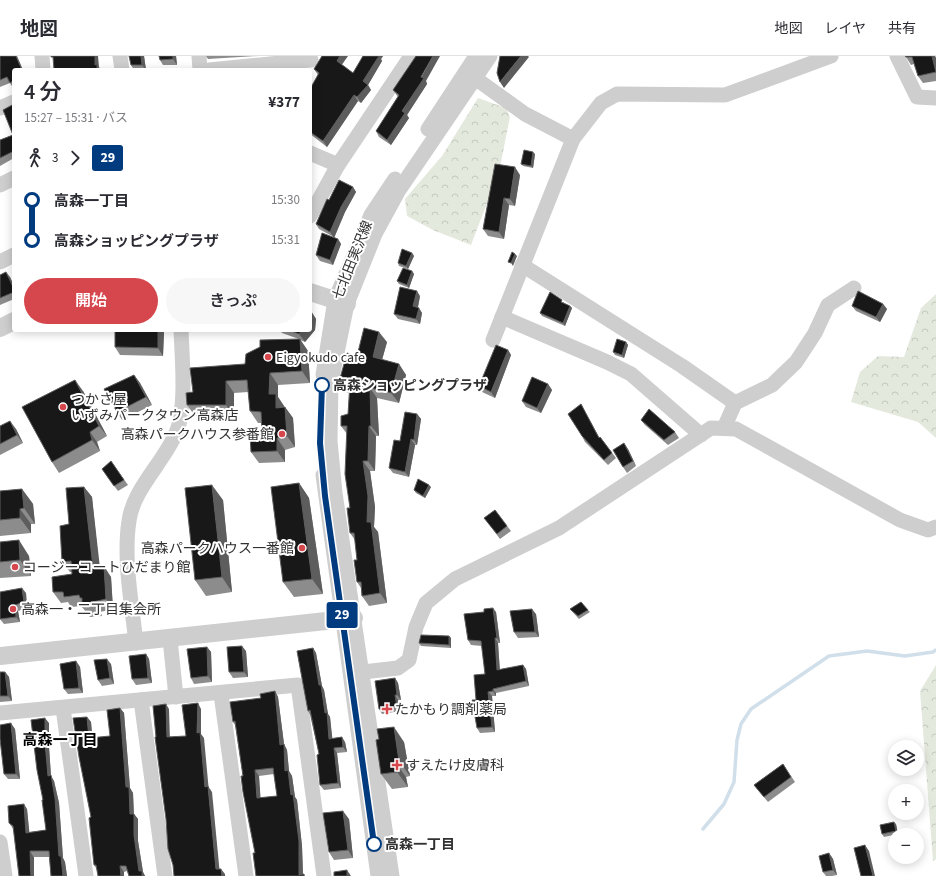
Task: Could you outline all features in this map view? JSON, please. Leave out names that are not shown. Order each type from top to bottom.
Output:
[{"type":"street","points":[[42,56],[43,68]]},
{"type":"street","points":[[120,56],[122,68]]},
{"type":"street","points":[[199,56],[200,68]]},
{"type":"street","points":[[312,212],[338,165],[411,56]]},
{"type":"street","name":"七北田実沢線","points":[[378,876],[349,619],[325,496],[320,443],[322,381],[341,302],[371,215],[476,56]]},
{"type":"street","points":[[312,293],[341,302],[374,234],[399,190],[490,56]]},
{"type":"street","points":[[493,340],[573,139],[601,103],[617,94],[725,95],[831,56]]},
{"type":"street","points":[[897,56],[917,97],[936,98]]},
{"type":"street","points":[[234,68],[310,62]]},
{"type":"street","points":[[475,78],[525,114],[573,139]]},
{"type":"street","points":[[0,108],[12,103]]},
{"type":"street","points":[[312,154],[338,165]]},
{"type":"street","points":[[0,185],[12,179]]},
{"type":"street","points":[[0,262],[12,256]]},
{"type":"street","points":[[522,265],[682,366],[735,403]]},
{"type":"street","points":[[724,428],[735,403],[772,385],[782,376],[796,362],[815,332],[828,305],[854,288]]},
{"type":"street","points":[[502,317],[607,362],[631,374],[701,435]]},
{"type":"street","points":[[0,328],[12,322]]},
{"type":"street","points":[[136,643],[127,542],[129,520],[139,494],[176,433],[181,412],[183,383],[181,332]]},
{"type":"street","points":[[363,672],[398,668],[409,660],[416,627],[426,603],[454,579],[559,528],[711,428],[736,429],[900,520],[928,530],[936,527]]},
{"type":"street","points":[[0,656],[136,643],[349,619],[363,672],[392,876]]},
{"type":"street","points":[[170,639],[176,697]]},
{"type":"street","points":[[0,713],[220,694],[298,685],[324,876]]},
{"type":"street","points":[[220,694],[246,876]]},
{"type":"street","points":[[140,700],[165,876]]},
{"type":"street","points":[[63,708],[86,876]]},
{"type":"street","points":[[0,848],[5,876]]},
{"type":"green space","points":[[478,98],[506,108],[510,117],[499,172],[471,245],[433,230],[407,216],[405,199],[442,156]]},
{"type":"green space","points":[[936,294],[936,438],[918,422],[851,402],[860,372],[878,356],[904,357],[921,308]]},
{"type":"green space","points":[[936,665],[936,859],[933,861],[924,740],[920,691]]},
{"type":"building","points":[[0,56],[16,56],[21,68],[12,68],[12,82],[10,83],[7,77],[0,80]]},
{"type":"building","points":[[95,56],[95,65],[97,64],[97,68],[54,68],[53,57],[51,57]]},
{"type":"building","points":[[129,56],[141,56],[142,65],[131,65]]},
{"type":"building","points":[[159,56],[173,56],[173,59],[160,60]]},
{"type":"building","points":[[322,56],[340,56],[337,61],[353,73],[363,56],[379,56],[363,81],[368,85],[357,97],[354,95],[323,141],[312,133],[312,85],[319,73],[314,69]]},
{"type":"building","points":[[416,56],[433,56],[421,77],[424,78],[402,111],[405,113],[387,140],[376,131],[399,95],[393,90]]},
{"type":"building","points":[[500,56],[521,56],[500,82],[497,73]]},
{"type":"building","points":[[905,56],[932,56],[936,72],[918,76],[912,57]]},
{"type":"building","points":[[12,105],[12,132],[3,110]]},
{"type":"building","points":[[12,135],[12,152],[0,158],[0,140]]},
{"type":"building","points":[[524,150],[533,152],[531,166],[521,164]]},
{"type":"building","points":[[495,164],[515,167],[510,199],[504,198],[499,232],[483,229]]},
{"type":"building","points":[[339,180],[353,187],[341,207],[330,232],[316,224],[327,199],[329,200]]},
{"type":"building","points":[[322,233],[338,239],[330,260],[316,255]]},
{"type":"building","points":[[402,249],[412,253],[406,266],[398,263]]},
{"type":"building","points":[[512,252],[515,254],[511,263],[508,262]]},
{"type":"building","points":[[403,268],[412,271],[407,285],[397,281]]},
{"type":"building","points":[[6,272],[12,285],[12,293],[0,298],[0,275]]},
{"type":"building","points":[[400,287],[417,291],[413,306],[419,308],[416,319],[394,314]]},
{"type":"building","points":[[858,291],[883,304],[876,317],[852,306]]},
{"type":"building","points":[[550,292],[562,300],[561,302],[570,306],[563,323],[540,313]]},
{"type":"building","points":[[364,328],[379,332],[373,357],[399,364],[391,393],[370,388],[371,426],[369,426],[368,461],[363,461],[368,496],[367,522],[371,522],[380,593],[362,596],[361,582],[357,582],[354,560],[357,560],[354,533],[350,533],[347,508],[350,508],[345,474],[347,426],[341,426],[341,416],[348,414],[350,384],[339,382],[347,353],[357,356]]},
{"type":"building","points":[[115,332],[158,332],[158,348],[115,347]]},
{"type":"building","points":[[300,339],[302,371],[270,373],[269,394],[276,394],[276,408],[285,407],[287,436],[277,438],[277,451],[251,452],[250,435],[262,432],[261,412],[250,411],[247,380],[226,381],[226,405],[187,405],[186,393],[193,392],[190,368],[245,364],[246,354],[260,347],[260,340]]},
{"type":"building","points":[[617,339],[626,342],[622,355],[613,352]]},
{"type":"building","points":[[496,345],[508,350],[491,392],[479,386]]},
{"type":"building","points":[[134,375],[146,397],[117,412],[104,389]]},
{"type":"building","points":[[532,377],[548,384],[537,408],[522,401]]},
{"type":"building","points":[[75,380],[99,426],[90,432],[92,440],[52,462],[22,407]]},
{"type":"building","points":[[581,404],[599,438],[600,437],[612,453],[604,460],[582,436],[568,414]]},
{"type":"building","points":[[649,409],[675,432],[664,440],[641,420]]},
{"type":"building","points":[[405,412],[417,414],[414,440],[411,439],[405,472],[389,468],[394,440],[400,441]]},
{"type":"building","points":[[10,421],[17,435],[0,444],[0,426]]},
{"type":"building","points":[[624,443],[633,461],[623,467],[613,450]]},
{"type":"building","points":[[111,461],[124,480],[114,486],[102,469]]},
{"type":"building","points":[[418,479],[429,485],[423,496],[414,490]]},
{"type":"building","points":[[299,483],[312,579],[283,582],[271,487]]},
{"type":"building","points":[[212,485],[222,577],[195,580],[185,488]]},
{"type":"building","points":[[84,487],[93,567],[104,566],[106,599],[93,602],[94,605],[82,607],[82,598],[80,598],[79,595],[64,597],[63,592],[53,592],[52,577],[72,574],[71,561],[62,562],[60,526],[69,524],[66,488]]},
{"type":"building","points":[[22,489],[24,508],[20,509],[20,518],[0,520],[0,491]]},
{"type":"building","points":[[495,510],[507,526],[497,534],[484,518]]},
{"type":"building","points":[[19,540],[20,560],[0,562],[0,542]]},
{"type":"building","name":"高森一・二丁目集会所","points":[[22,588],[24,602],[15,605],[16,617],[0,619],[0,592]]},
{"type":"building","points":[[581,602],[588,610],[578,616],[570,609]]},
{"type":"building","points":[[493,608],[497,638],[495,638],[497,670],[523,665],[526,681],[493,689],[493,691],[488,692],[492,727],[477,728],[472,700],[476,700],[474,675],[485,674],[481,641],[468,640],[464,614],[484,612],[484,609]]},
{"type":"building","points":[[532,609],[535,632],[514,632],[510,611]]},
{"type":"building","points":[[421,635],[449,636],[449,645],[419,643]]},
{"type":"building","points":[[242,646],[244,672],[229,672],[227,647]]},
{"type":"building","points":[[207,647],[208,676],[191,678],[187,649]]},
{"type":"building","points":[[313,648],[325,713],[327,712],[329,739],[342,737],[343,747],[334,748],[338,783],[320,785],[317,755],[319,754],[310,710],[308,711],[297,651]]},
{"type":"building","points":[[146,654],[148,678],[132,679],[129,656]]},
{"type":"building","points":[[107,659],[110,678],[98,680],[94,660]]},
{"type":"building","points":[[76,661],[79,688],[64,689],[60,664]]},
{"type":"building","points":[[0,672],[5,672],[8,696],[0,696]]},
{"type":"building","points":[[395,678],[397,707],[379,709],[375,681]]},
{"type":"building","points":[[275,691],[280,745],[284,744],[285,771],[288,770],[291,795],[293,794],[299,841],[299,875],[304,874],[304,876],[256,876],[253,853],[255,853],[243,792],[241,776],[243,776],[235,721],[233,722],[230,702],[261,698],[260,694]],"holes":[[[273,768],[277,796],[257,798],[255,770]]]},
{"type":"building","points":[[198,703],[197,733],[200,732],[205,787],[208,786],[216,869],[221,869],[222,876],[174,876],[173,865],[168,849],[166,819],[155,737],[153,706],[166,704],[167,737],[186,736],[182,705]]},
{"type":"building","points":[[120,708],[126,787],[129,787],[130,814],[134,814],[134,835],[139,871],[142,871],[142,876],[129,876],[126,866],[120,866],[121,876],[98,876],[96,865],[94,865],[89,818],[91,817],[73,718],[87,717],[89,738],[110,736],[107,710]]},
{"type":"building","points":[[45,718],[45,742],[48,776],[51,775],[55,798],[59,856],[61,856],[63,876],[51,876],[49,851],[30,851],[31,876],[19,876],[13,826],[9,823],[8,806],[24,804],[26,833],[46,830],[31,720]]},
{"type":"building","points":[[11,723],[16,774],[4,774],[0,725]]},
{"type":"building","points":[[394,727],[399,761],[395,762],[397,772],[381,774],[376,740],[379,739],[377,729]]},
{"type":"building","points":[[783,764],[791,777],[764,797],[754,785]]},
{"type":"building","points":[[343,811],[348,850],[329,852],[323,813]]},
{"type":"building","points":[[894,822],[895,828],[888,828],[888,833],[882,834],[880,825]]},
{"type":"building","points":[[865,845],[873,876],[861,876],[854,848]]},
{"type":"building","points":[[829,853],[833,870],[823,872],[819,856]]},
{"type":"building","points":[[347,870],[347,876],[334,876],[334,872]]},
{"type":"waterway","points":[[703,829],[724,804],[734,782],[737,740],[741,724],[751,709],[829,656],[867,651],[905,656],[933,652],[936,650]]},
{"type":"bus line","name":"29","points":[[322,385],[320,443],[325,496],[374,844]]},
{"type":"place","name":"Eigyokudo cafe","points":[[268,357]]},
{"type":"place","name":"高森ショッピングプラザ","points":[[322,385]]},
{"type":"place","name":"つかさ屋 いずみパークタウン高森店","points":[[63,407]]},
{"type":"place","name":"高森パークハウス参番館","points":[[282,434]]},
{"type":"place","name":"高森パークハウス一番館","points":[[302,548]]},
{"type":"place","name":"コージーコートひだまり館","points":[[15,567]]},
{"type":"place","name":"高森一・二丁目集会所","points":[[13,609]]},
{"type":"place","name":"たかもり調剤薬局","points":[[387,709]]},
{"type":"place","name":"すえたけ皮膚科","points":[[397,765]]},
{"type":"place","name":"高森一丁目","points":[[374,844]]},
{"type":"district","name":"高森一丁目","points":[[60,740]]}]
